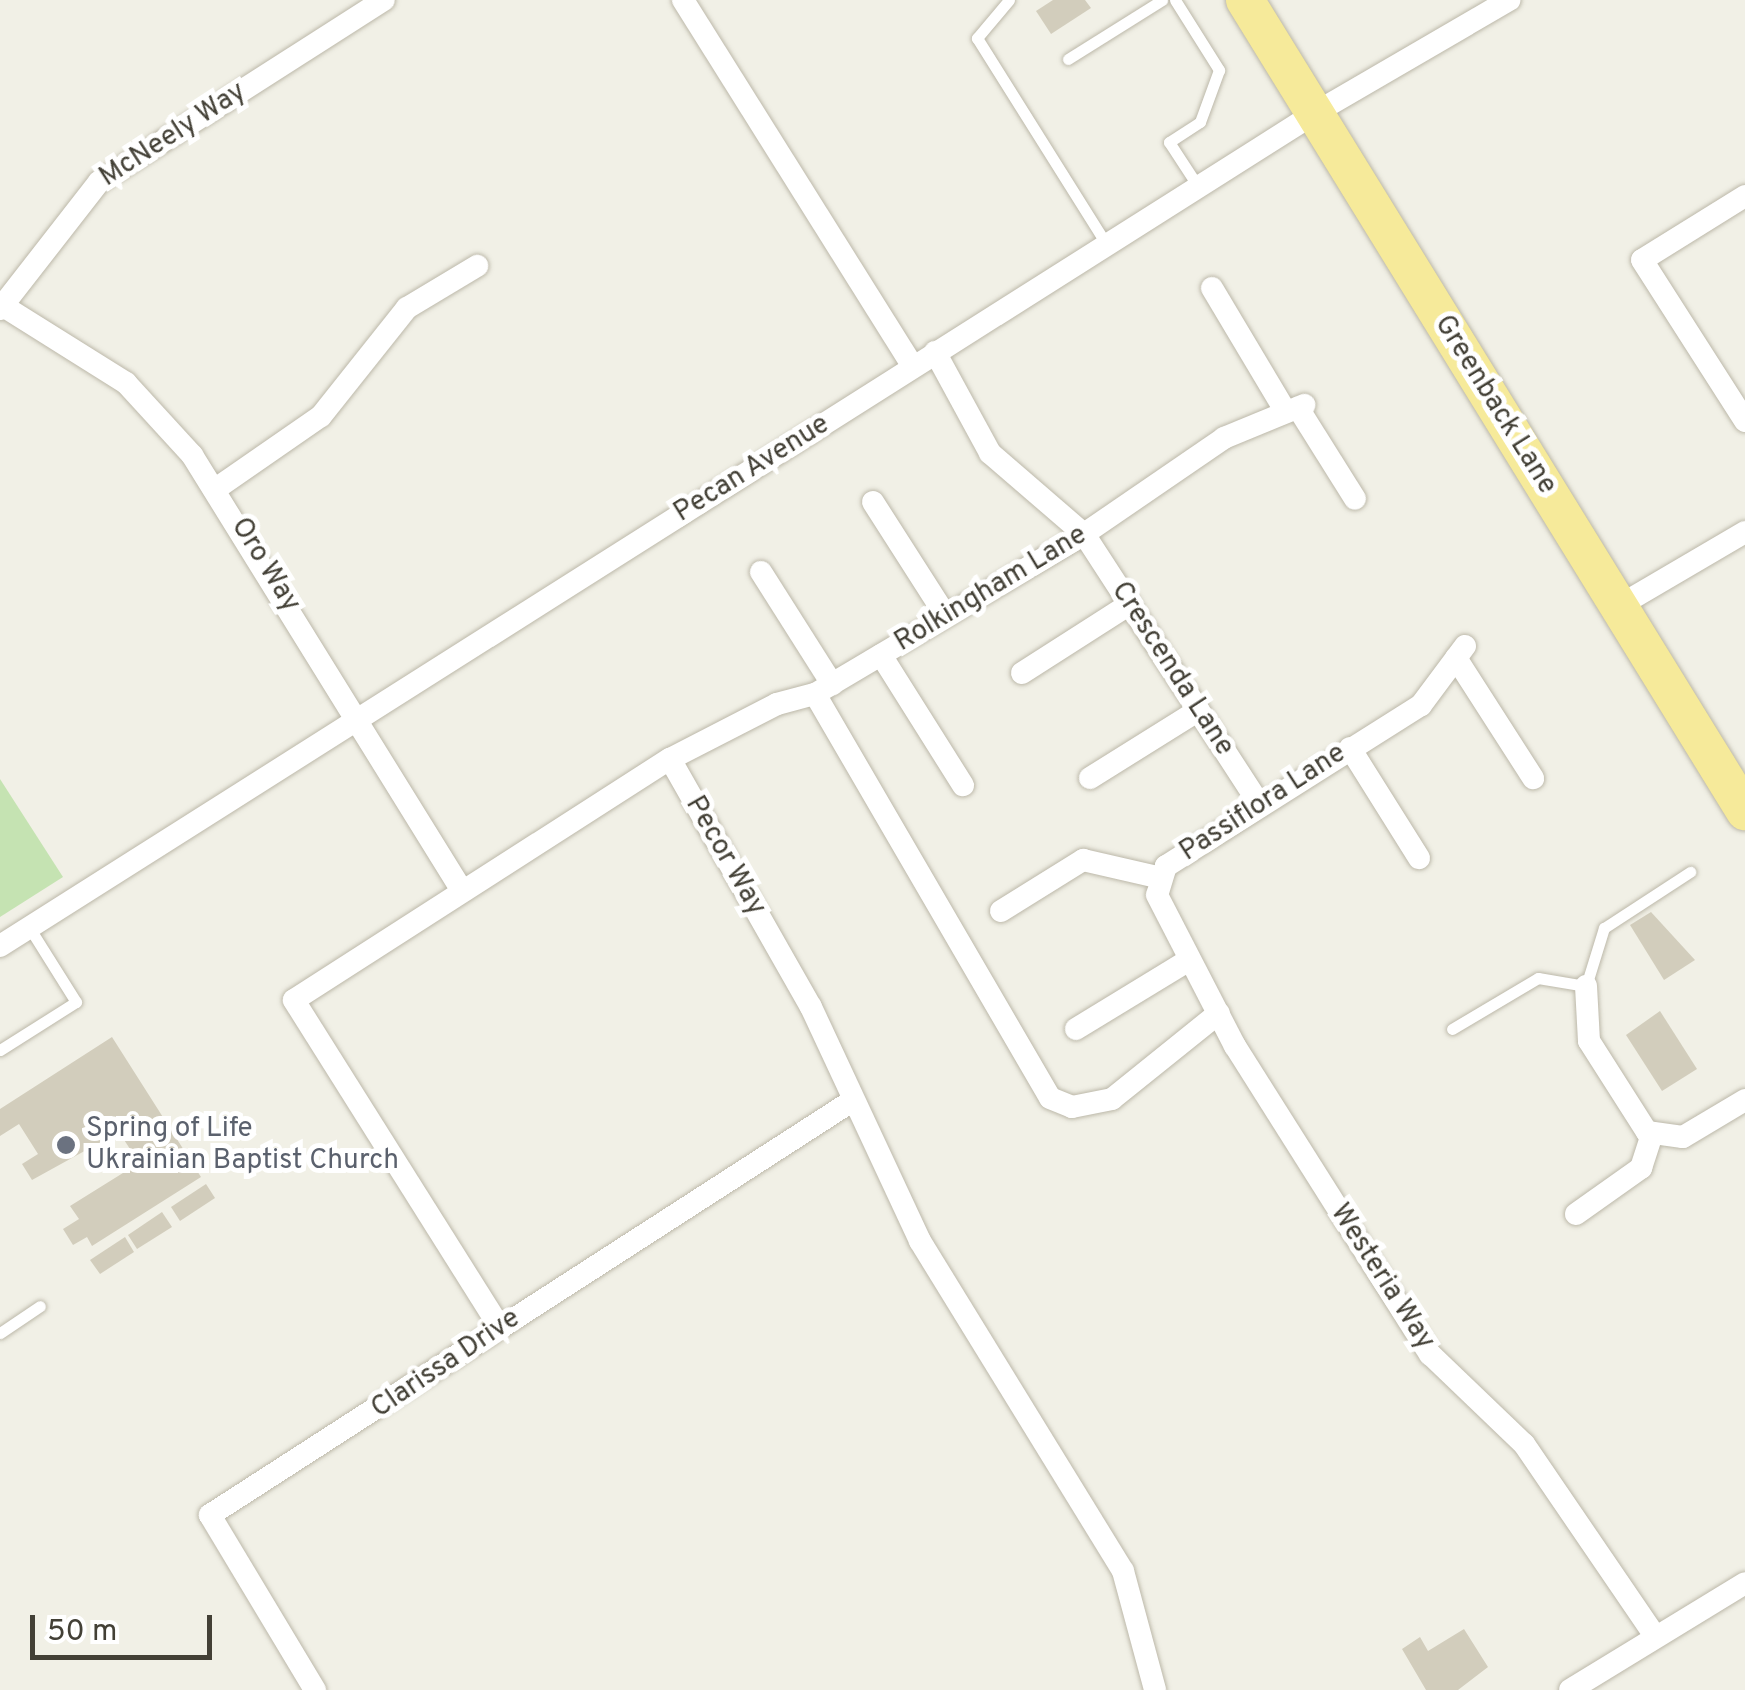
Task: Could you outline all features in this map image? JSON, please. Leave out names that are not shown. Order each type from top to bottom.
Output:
[{"type":"main road","name":"Greenback Lane","points":[[1244,0],[1745,811]]},
{"type":"street","name":"McNeely Way","points":[[1,306],[99,182],[384,0]]},
{"type":"street","points":[[683,0],[914,368]]},
{"type":"street","name":"Pecan Avenue","points":[[0,946],[1315,113],[1502,2]]},
{"type":"street","points":[[1745,196],[1642,260],[1745,422]]},
{"type":"street","points":[[217,488],[321,416],[407,308],[477,266]]},
{"type":"street","points":[[1212,288],[1355,499]]},
{"type":"street","name":"Oro Way","points":[[1,306],[126,384],[217,488],[360,716],[461,889]]},
{"type":"street","name":"Crescenda Lane","points":[[935,352],[990,453],[1084,534],[1259,804]]},
{"type":"street","name":"Rolkingham Lane","points":[[670,759],[777,704],[824,689],[1084,534],[1224,438],[1296,408]]},
{"type":"street","points":[[873,502],[946,616]]},
{"type":"street","points":[[1619,606],[1745,532]]},
{"type":"street","points":[[761,572],[1050,1098],[1072,1107],[1112,1099],[1218,1013]]},
{"type":"street","points":[[1022,673],[1130,604]]},
{"type":"street","name":"Passiflora Lane","points":[[1235,1046],[1159,903],[1157,877],[1259,804],[1421,704],[1460,652],[1532,778]]},
{"type":"street","points":[[881,655],[963,785]]},
{"type":"street","points":[[1090,778],[1199,710]]},
{"type":"street","points":[[1350,748],[1418,858]]},
{"type":"street","points":[[499,1326],[294,1000],[461,889],[670,759]]},
{"type":"street","name":"Pecor Way","points":[[670,759],[811,1007],[920,1241],[1123,1571],[1155,1690]]},
{"type":"street","points":[[1001,912],[1082,860],[1157,877]]},
{"type":"street","points":[[1076,1029],[1189,960]]},
{"type":"street","points":[[1586,986],[1589,1041],[1634,1120],[1652,1134],[1683,1137],[1745,1100]]},
{"type":"street","name":"Westeria Way","points":[[1235,1046],[1430,1354],[1524,1444],[1655,1636]]},
{"type":"street","name":"Clarissa Drive","points":[[315,1690],[210,1515],[852,1100]]},
{"type":"street","points":[[1576,1214],[1641,1168],[1652,1134]]},
{"type":"street","points":[[1570,1690],[1745,1584]]},
{"type":"lane","points":[[1009,0],[977,38],[1107,245]]},
{"type":"lane","points":[[1068,60],[1162,0]]},
{"type":"lane","points":[[1176,0],[1218,70],[1200,122],[1169,142],[1198,188]]},
{"type":"lane","points":[[1452,1028],[1538,978],[1586,986],[1604,928],[1690,872]]},
{"type":"lane","points":[[0,1050],[76,1002],[29,927]]},
{"type":"lane","points":[[0,1332],[40,1306]]},
{"type":"green space","points":[[0,779],[63,877],[0,917]]},
{"type":"building","points":[[1053,0],[1085,0],[1091,8],[1051,34],[1036,11]]},
{"type":"building","points":[[1651,912],[1695,960],[1664,980],[1630,925]]},
{"type":"building","points":[[1660,1011],[1697,1069],[1662,1091],[1626,1035]]},
{"type":"building","name":"Spring of Life Ukrainian Baptist Church","points":[[112,1037],[201,1177],[92,1246],[87,1237],[73,1245],[63,1229],[79,1219],[70,1206],[139,1163],[119,1132],[32,1180],[22,1164],[38,1154],[19,1124],[0,1136],[0,1109]]},
{"type":"building","points":[[206,1184],[215,1198],[180,1221],[171,1207]]},
{"type":"building","points":[[162,1212],[172,1227],[137,1249],[128,1235]]},
{"type":"building","points":[[125,1237],[134,1252],[100,1274],[90,1260]]},
{"type":"building","points":[[1464,1629],[1488,1667],[1458,1690],[1426,1690],[1402,1649],[1420,1637],[1428,1651]]},
{"type":"place","name":"Spring of Life Ukrainian Baptist Church","points":[[66,1145]]}]
